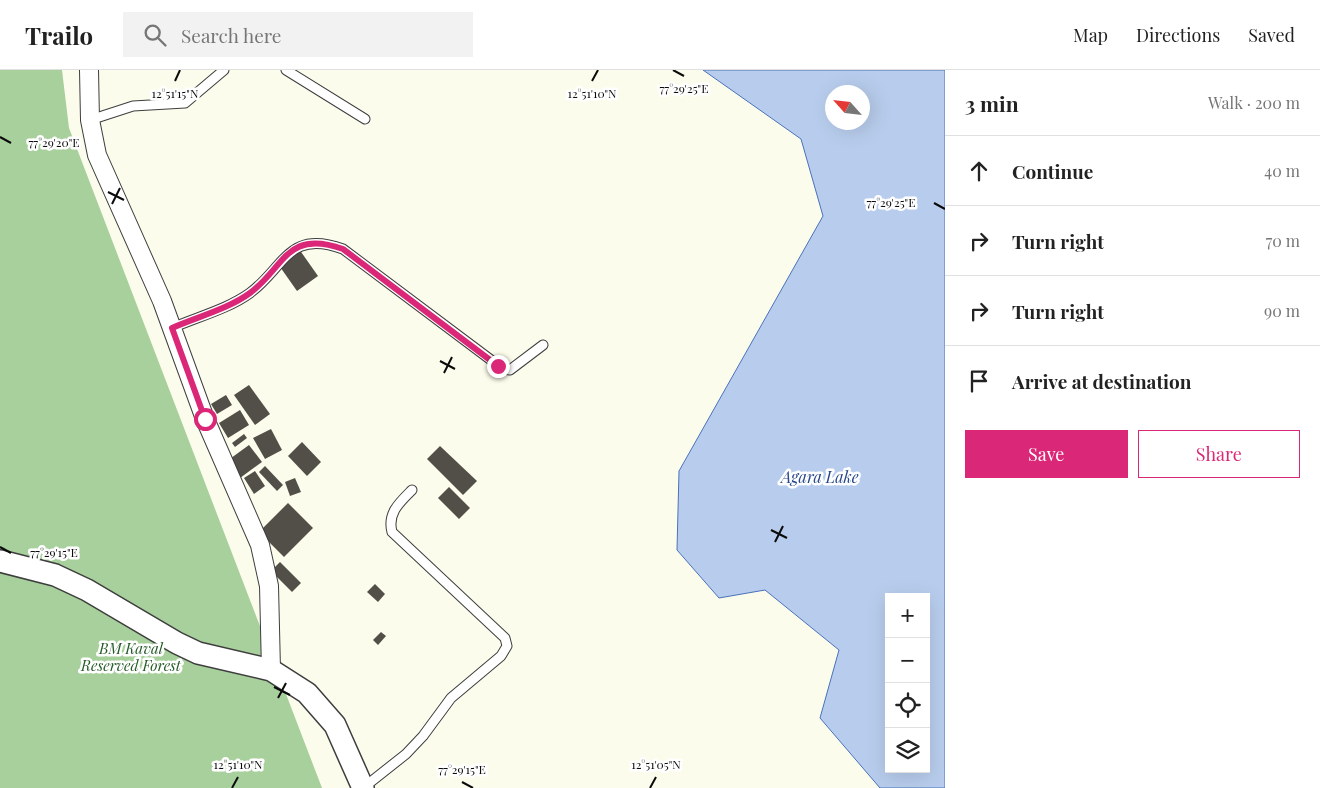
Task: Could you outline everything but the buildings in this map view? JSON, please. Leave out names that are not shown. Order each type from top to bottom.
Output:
[{"type":"street","points":[[89,70],[90,120],[97,155],[172,328],[205,419],[260,545],[269,586],[271,670]]},
{"type":"street","points":[[0,561],[55,575],[87,590],[177,644],[198,653],[271,670],[307,693],[322,707],[335,725],[363,788]]},
{"type":"lane","points":[[90,120],[134,106],[185,103],[224,70]]},
{"type":"lane","points":[[286,70],[365,119]]},
{"type":"lane","points":[[172,328],[250,293],[290,252],[318,243],[343,249],[503,369],[510,370],[542,345]]},
{"type":"lane","points":[[363,788],[406,754],[423,736],[444,705],[501,656],[506,646],[505,638],[392,532],[390,524],[394,508],[412,490]]},
{"type":"green space","name":"BM Kaval Reserved Forest","points":[[0,70],[62,70],[69,128],[322,788],[0,788]]},
{"type":"water","name":"Agara Lake","points":[[703,70],[945,70],[945,788],[880,788],[820,718],[839,650],[765,590],[719,598],[677,550],[679,471],[823,216],[801,139]]},
{"type":"route","points":[[205,419],[172,328],[250,293],[282,258],[290,252],[318,243],[343,249],[498,366]]}]
